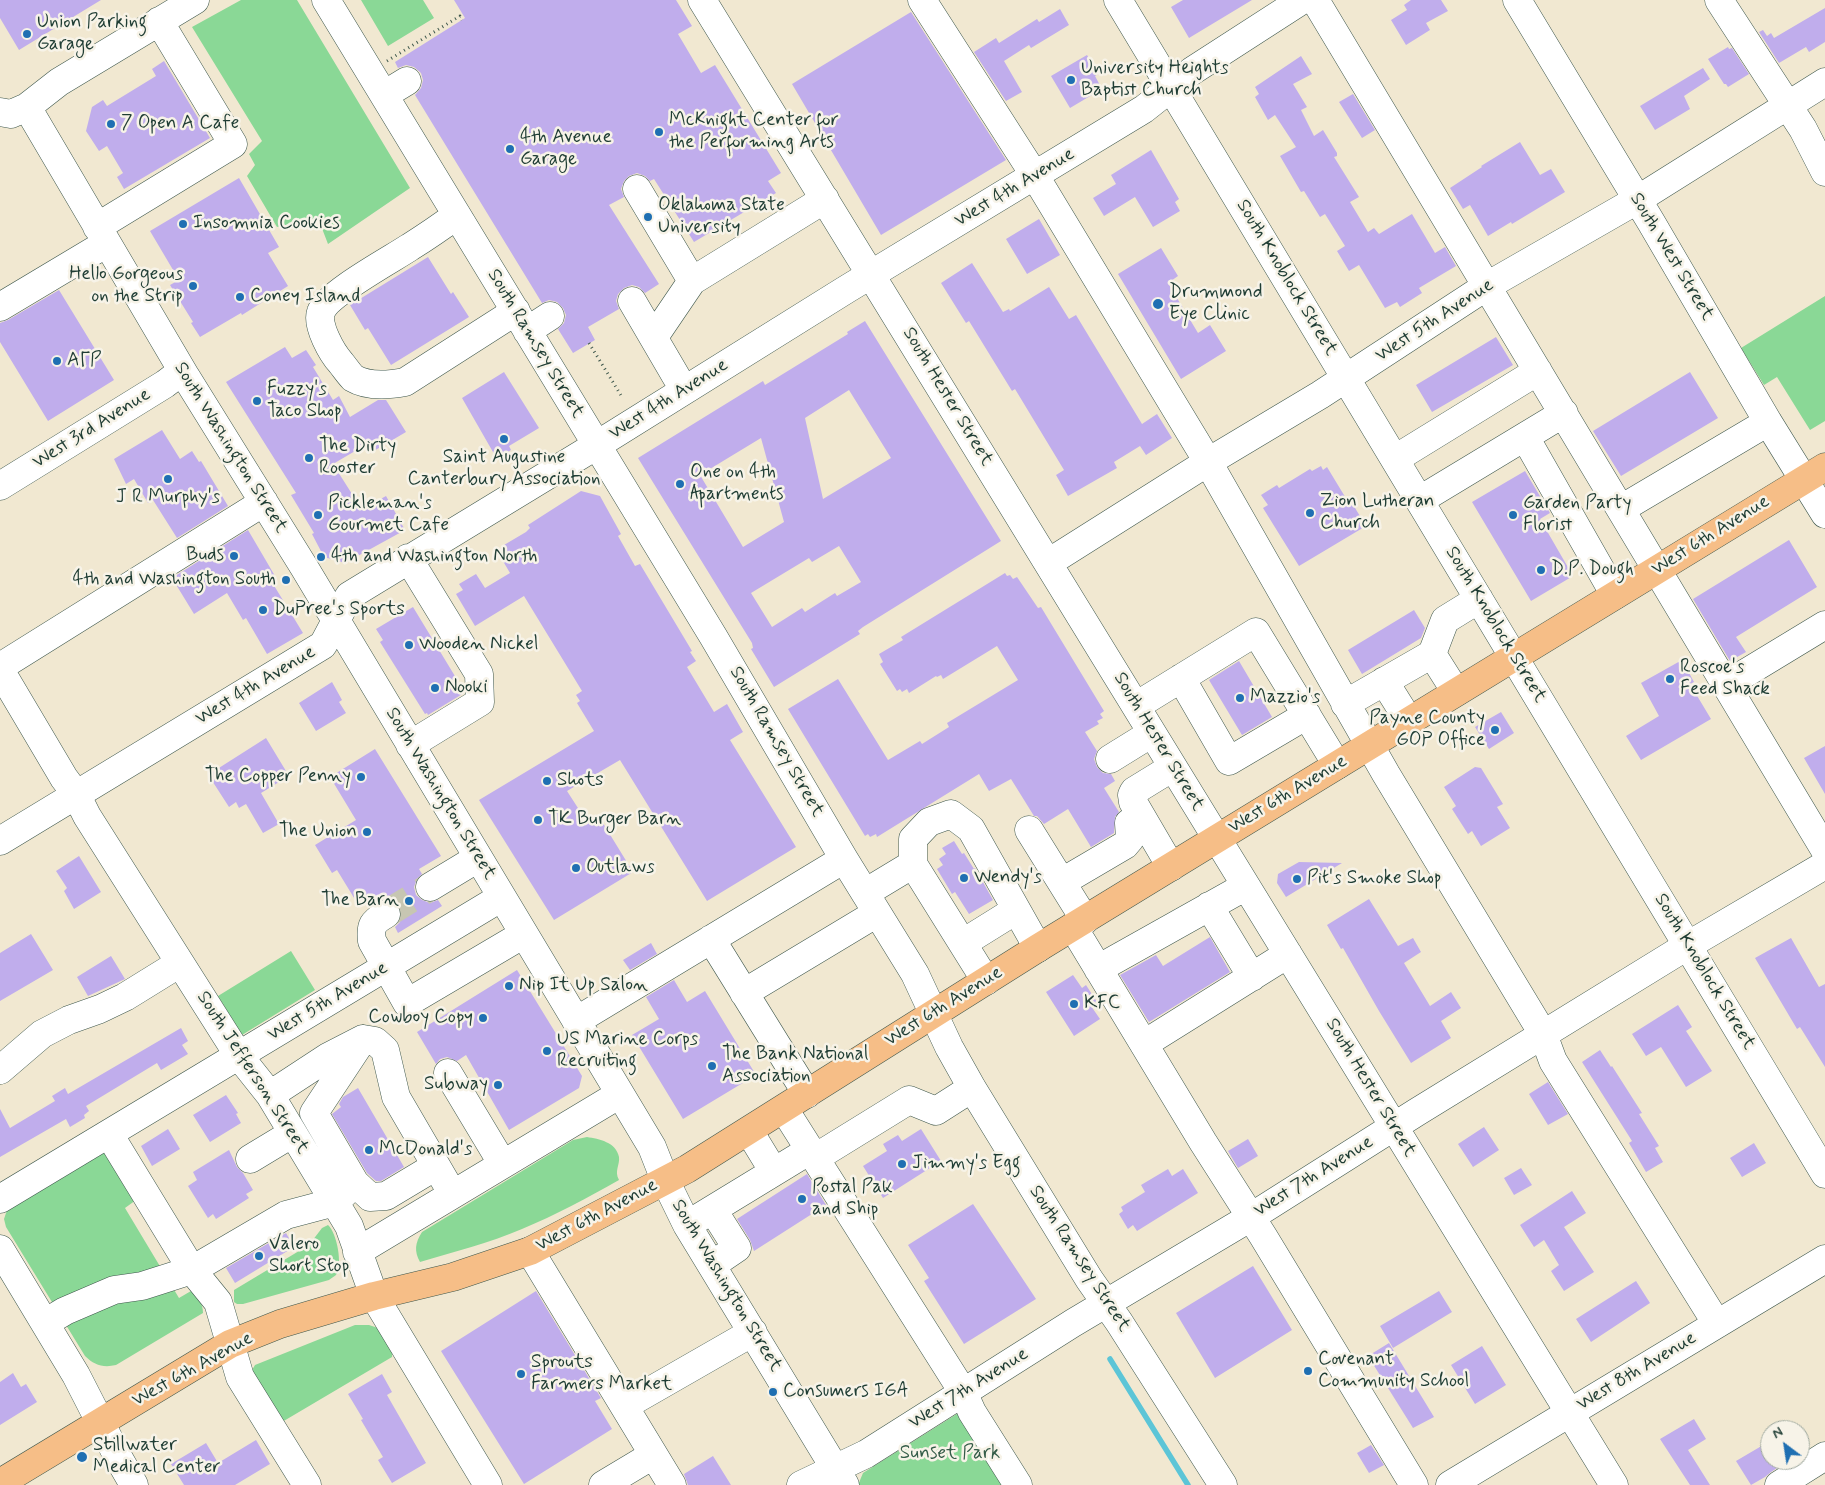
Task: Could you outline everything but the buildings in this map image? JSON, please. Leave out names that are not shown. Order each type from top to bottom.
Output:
[{"type":"highway","name":"West 6th Avenue","points":[[0,1483],[230,1344],[280,1324],[374,1296],[453,1277],[530,1252],[687,1169],[986,980],[1814,473]]},
{"type":"street","points":[[9,116],[59,82],[195,0]]},
{"type":"street","name":"South Ramsey Street","points":[[326,0],[395,88],[458,215],[713,636],[844,859],[915,974],[949,1047],[972,1088],[1106,1303],[1223,1485]]},
{"type":"street","name":"South Hester Street","points":[[702,0],[1614,1485]]},
{"type":"street","points":[[922,0],[1035,176],[1208,462],[1369,745],[1544,1034],[1553,1060],[1717,1324]]},
{"type":"street","name":"South Knoblock Street","points":[[1118,0],[1825,1174]]},
{"type":"street","name":"West 4th Avenue","points":[[0,841],[323,645],[349,596],[408,558],[597,445],[872,274],[1144,109],[1192,71],[1302,0]]},
{"type":"street","points":[[1315,0],[1825,850]]},
{"type":"street","name":"South West Street","points":[[1517,0],[1768,422],[1814,473],[1825,514]]},
{"type":"street","points":[[1719,0],[1803,129],[1825,172]]},
{"type":"street","points":[[0,307],[233,144],[159,21]]},
{"type":"street","name":"West 5th Avenue","points":[[1048,563],[1208,462],[1320,395],[1487,286],[1637,200],[1825,82]]},
{"type":"street","name":"South Washington Street","points":[[9,116],[102,235],[182,371],[336,620],[652,1147],[665,1180],[687,1225],[840,1476]]},
{"type":"street","points":[[637,189],[692,281]]},
{"type":"street","points":[[654,337],[692,281],[825,199]]},
{"type":"street","points":[[458,215],[352,284],[328,302],[321,311],[320,322],[324,334],[338,360],[353,378],[370,384],[391,385],[405,382],[522,321],[550,316]]},
{"type":"street","points":[[632,301],[684,390]]},
{"type":"street","name":"West 3rd Avenue","points":[[0,486],[182,371]]},
{"type":"street","points":[[1395,458],[1538,371]]},
{"type":"street","points":[[1420,500],[1564,414]]},
{"type":"street","points":[[1621,509],[1768,422]]},
{"type":"street","points":[[1525,437],[1615,595]]},
{"type":"street","points":[[0,668],[264,502]]},
{"type":"street","points":[[408,558],[479,674],[480,702],[410,745]]},
{"type":"street","points":[[1345,704],[1432,654],[1445,620],[1479,599]]},
{"type":"street","points":[[1726,685],[1825,625]]},
{"type":"street","points":[[1136,706],[1256,632],[1338,765]]},
{"type":"street","points":[[1432,654],[1456,692]]},
{"type":"street","name":"South Jefferson Street","points":[[0,668],[64,778],[76,794],[87,816],[239,1056],[270,1095],[335,1202],[349,1226],[374,1296],[488,1485]]},
{"type":"street","points":[[1187,675],[1229,761],[1307,715]]},
{"type":"street","points":[[1384,681],[1409,721]]},
{"type":"street","points":[[1110,759],[1152,733]]},
{"type":"street","points":[[1171,867],[1140,815],[1132,796],[1134,791],[1173,767]]},
{"type":"street","points":[[986,980],[912,864],[913,839],[929,822],[951,814],[971,829],[1038,948]]},
{"type":"street","points":[[1062,882],[1125,845],[1130,839],[1129,822],[1140,815]]},
{"type":"street","points":[[1029,830],[1062,882],[1098,969],[1414,1485]]},
{"type":"street","points":[[430,887],[478,858]]},
{"type":"street","points":[[576,1021],[844,859]]},
{"type":"street","points":[[744,992],[871,903],[912,864]]},
{"type":"street","name":"West 7th Avenue","points":[[801,1485],[840,1476],[866,1454],[1106,1303],[1251,1217],[1688,946],[1825,865]]},
{"type":"street","points":[[1098,969],[1246,886]]},
{"type":"street","name":"West 5th Avenue","points":[[0,1199],[502,897]]},
{"type":"street","points":[[1209,906],[1252,977]]},
{"type":"street","points":[[963,943],[1016,910]]},
{"type":"street","points":[[386,914],[375,921],[371,931],[372,941],[407,1003],[524,934]]},
{"type":"street","points":[[711,939],[807,1094]]},
{"type":"street","points":[[1144,1044],[1288,954]]},
{"type":"street","points":[[0,1070],[42,1034],[69,1020],[100,1009],[180,963]]},
{"type":"street","points":[[314,1113],[363,1039]]},
{"type":"street","points":[[270,1095],[328,1057],[363,1039],[375,1041],[384,1050],[396,1096],[452,1193]]},
{"type":"street","points":[[328,1057],[307,1089],[314,1113],[355,1183],[370,1197],[386,1196],[436,1166]]},
{"type":"street","points":[[448,1072],[502,1163]]},
{"type":"street","points":[[687,1225],[774,1172],[812,1154],[909,1100],[936,1111],[972,1088]]},
{"type":"street","points":[[357,1252],[452,1193],[620,1094]]},
{"type":"street","points":[[784,1109],[963,1392],[972,1412],[1018,1485]]},
{"type":"street","points":[[748,1131],[774,1172]]},
{"type":"street","points":[[250,1159],[293,1133]]},
{"type":"street","points":[[109,1134],[192,1270],[218,1302],[240,1377],[307,1485]]},
{"type":"street","points":[[45,1323],[65,1311],[114,1290],[142,1286],[192,1270],[286,1215],[335,1202],[355,1183]]},
{"type":"street","points":[[712,1265],[737,1248],[713,1210]]},
{"type":"street","points":[[0,1249],[76,1374],[134,1485]]},
{"type":"street","points":[[530,1252],[672,1485]]},
{"type":"street","name":"West 8th Avenue","points":[[1450,1485],[1825,1259]]},
{"type":"street","points":[[624,1406],[753,1332]]},
{"type":"street","points":[[603,1485],[653,1455]]},
{"type":"street","points":[[1779,1485],[1825,1456]]},
{"type":"path","points":[[383,63],[460,16],[462,20]]},
{"type":"path","points":[[590,343],[622,397]]},
{"type":"green space","points":[[241,0],[297,0],[410,188],[328,244],[318,218],[277,227],[247,176],[255,165],[249,154],[262,141],[192,27]]},
{"type":"green space","points":[[361,0],[423,0],[434,18],[388,46]]},
{"type":"green space","points":[[1825,296],[1825,421],[1810,430],[1777,377],[1764,385],[1741,348]]},
{"type":"green space","points":[[291,951],[315,990],[242,1035],[218,996]]},
{"type":"green space","points":[[587,1137],[606,1142],[617,1152],[619,1157],[617,1174],[619,1180],[559,1212],[510,1234],[420,1262],[416,1247],[422,1232],[573,1140]]},
{"type":"green space","points":[[107,1147],[136,1200],[125,1208],[179,1298],[191,1291],[200,1301],[203,1313],[116,1365],[103,1366],[95,1364],[85,1356],[6,1227],[4,1219],[7,1210]]},
{"type":"green space","points":[[328,1225],[334,1235],[338,1249],[339,1264],[335,1276],[329,1280],[243,1304],[234,1302],[234,1290],[309,1245],[322,1228]]},
{"type":"green space","points":[[355,1325],[369,1325],[378,1328],[392,1351],[392,1357],[277,1425],[248,1377],[255,1365]]},
{"type":"green space","name":"Sunset Park","points":[[960,1412],[1007,1485],[858,1485],[863,1473]]},
{"type":"waterway","points":[[1110,1359],[1188,1485]]},
{"type":"tunnel","points":[[386,914],[430,887]]},
{"type":"place","name":"Union Parking Garage","points":[[27,34]]},
{"type":"place","name":"University Heights Baptist Church","points":[[1071,80]]},
{"type":"place","name":"7 Open A Cafe","points":[[111,124]]},
{"type":"place","name":"McKnight Center for the Performing Arts","points":[[659,132]]},
{"type":"place","name":"4th Avenue Garage","points":[[510,149]]},
{"type":"place","name":"Oklahoma State University","points":[[648,217]]},
{"type":"place","name":"Insomnia Cookies","points":[[183,224]]},
{"type":"place","name":"Hello Gorgeous on the Strip","points":[[193,286]]},
{"type":"place","name":"Coney Island","points":[[240,297]]},
{"type":"place","name":"Drummond Eye Clinic","points":[[1158,304]]},
{"type":"place","name":"AΓP","points":[[57,361]]},
{"type":"place","name":"Fuzzy's Taco Shop","points":[[257,401]]},
{"type":"place","name":"Saint Augustine Canterbury Association","points":[[504,439]]},
{"type":"place","name":"The Dirty Rooster","points":[[309,458]]},
{"type":"place","name":"J R Murphy's","points":[[168,479]]},
{"type":"place","name":"One on 4th Apartments","points":[[680,484]]},
{"type":"place","name":"Zion Lutheran Church","points":[[1310,513]]},
{"type":"place","name":"Pickleman's Gourmet Cafe","points":[[318,515]]},
{"type":"place","name":"Garden Party Florist","points":[[1513,515]]},
{"type":"place","name":"Buds","points":[[234,556]]},
{"type":"place","name":"4th and Washington North","points":[[321,557]]},
{"type":"place","name":"D.P. Dough","points":[[1541,570]]},
{"type":"place","name":"4th and Washington South","points":[[286,580]]},
{"type":"place","name":"DuPree's Sports","points":[[263,610]]},
{"type":"place","name":"Wooden Nickel","points":[[409,645]]},
{"type":"place","name":"Roscoe's Feed Shack","points":[[1670,679]]},
{"type":"place","name":"Nooki","points":[[435,688]]},
{"type":"place","name":"Mazzio's","points":[[1240,698]]},
{"type":"place","name":"Payne County GOP Office","points":[[1495,730]]},
{"type":"place","name":"The Copper Penny","points":[[361,777]]},
{"type":"place","name":"Shots","points":[[547,781]]},
{"type":"place","name":"TK Burger Barn","points":[[538,820]]},
{"type":"place","name":"The Union","points":[[367,832]]},
{"type":"place","name":"Outlaws","points":[[576,868]]},
{"type":"place","name":"Wendy's","points":[[964,878]]},
{"type":"place","name":"Pit's Smoke Shop","points":[[1297,879]]},
{"type":"place","name":"The Barn","points":[[409,901]]},
{"type":"place","name":"Nip It Up Salon","points":[[509,986]]},
{"type":"place","name":"KFC","points":[[1074,1004]]},
{"type":"place","name":"Cowboy Copy","points":[[483,1018]]},
{"type":"place","name":"US Marine Corps Recruiting","points":[[547,1051]]},
{"type":"place","name":"The Bank National Association","points":[[712,1066]]},
{"type":"place","name":"Subway","points":[[498,1085]]},
{"type":"place","name":"McDonald's","points":[[369,1150]]},
{"type":"place","name":"Jimmy's Egg","points":[[902,1164]]},
{"type":"place","name":"Postal Pak and Ship","points":[[802,1199]]},
{"type":"place","name":"Valero Short Stop","points":[[259,1256]]},
{"type":"place","name":"Covenant Community School","points":[[1308,1371]]},
{"type":"place","name":"Sprouts Farmers Market","points":[[521,1374]]},
{"type":"place","name":"Consumers IGA","points":[[773,1392]]},
{"type":"place","name":"Stillwater Medical Center","points":[[82,1457]]}]
